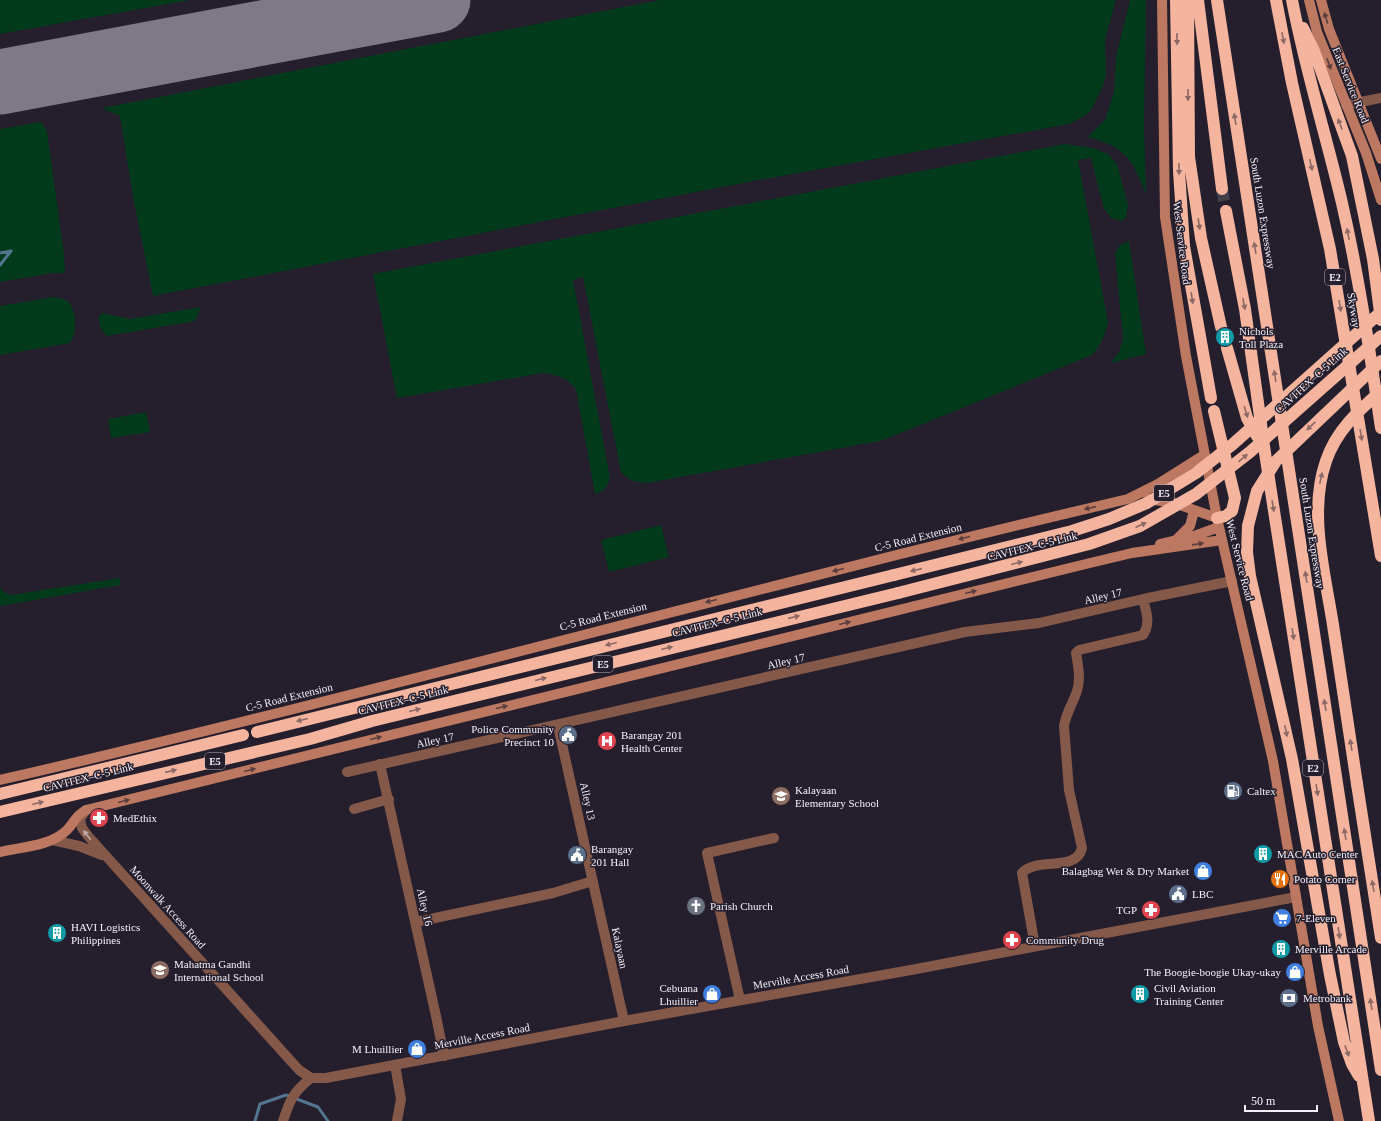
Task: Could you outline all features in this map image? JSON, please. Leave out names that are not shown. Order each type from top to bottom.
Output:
[{"type":"highway","points":[[1176,0],[1179,177],[1184,246],[1210,398]]},
{"type":"highway","points":[[1188,0],[1189,157],[1201,238],[1221,327]]},
{"type":"highway","points":[[1198,0],[1222,189]]},
{"type":"highway","name":"South Luzon Expressway","points":[[1216,0],[1381,1070]]},
{"type":"highway","name":"Skyway","points":[[1276,0],[1292,83],[1330,249],[1381,556]]},
{"type":"highway","name":"Skyway","points":[[1292,4],[1314,51],[1352,156],[1373,259],[1381,320]]},
{"type":"highway","name":"Skyway","points":[[1292,4],[1344,212],[1363,314],[1381,428]]},
{"type":"highway","name":"E2","points":[[1226,211],[1245,309],[1265,453],[1369,1121]]},
{"type":"highway","name":"CAVITEX–C-5 Link","points":[[257,732],[1072,531],[1129,511],[1152,500],[1191,476],[1233,444],[1381,312]]},
{"type":"highway","name":"CAVITEX–C-5 Link","points":[[0,812],[310,739],[372,721],[898,593],[1090,544],[1124,532],[1153,519],[1190,498],[1225,473],[1381,336]]},
{"type":"highway","name":"E2","points":[[1227,348],[1247,418],[1265,453]]},
{"type":"highway","points":[[1363,1082],[1352,1064],[1344,1042],[1330,975],[1292,759],[1272,666],[1253,592],[1248,563],[1248,526],[1254,499],[1265,477],[1283,453],[1381,361]]},
{"type":"highway","points":[[1381,391],[1355,414],[1337,438],[1325,462],[1318,496],[1318,519],[1322,557],[1381,938]]},
{"type":"highway","points":[[1214,411],[1235,498],[1232,511],[1218,523]]},
{"type":"highway","name":"CAVITEX–C-5 Link","points":[[0,794],[242,735]]},
{"type":"main road","name":"West Service Road","points":[[1162,0],[1165,217],[1186,356],[1218,523],[1273,761],[1318,1026],[1339,1121]]},
{"type":"main road","name":"East Service Road","points":[[1309,0],[1317,32],[1366,153],[1381,200]]},
{"type":"main road","name":"East Service Road","points":[[1321,0],[1329,29],[1381,159]]},
{"type":"main road","name":"C-5 Road Extension","points":[[0,780],[138,748],[690,606],[1128,499],[1158,484],[1204,455]]},
{"type":"main road","points":[[1128,499],[1154,499],[1174,503],[1218,523]]},
{"type":"main road","points":[[1177,539],[1186,532],[1190,526],[1194,511]]},
{"type":"main road","points":[[0,852],[52,840],[67,831],[77,815],[86,810],[1132,553],[1177,539],[1198,535],[1218,523]]},
{"type":"main road","points":[[1132,553],[1222,540]]},
{"type":"street","points":[[1346,105],[1381,98]]},
{"type":"street","name":"Alley 17","points":[[347,772],[558,726],[965,632],[1039,623],[1143,599],[1232,581]]},
{"type":"street","points":[[1035,946],[1022,873],[1025,870],[1043,865],[1075,861],[1080,855],[1082,848],[1069,790],[1064,726],[1066,717],[1078,690],[1079,667],[1076,653],[1079,650],[1143,635],[1147,629],[1148,620],[1143,599]]},
{"type":"street","name":"Alley 13","points":[[558,726],[593,881]]},
{"type":"street","name":"Alley 16","points":[[380,764],[416,922],[444,1056]]},
{"type":"street","points":[[354,809],[389,799]]},
{"type":"street","name":"Moonwalk Access Road","points":[[86,810],[80,819],[82,828],[299,1070],[311,1078]]},
{"type":"street","points":[[740,1000],[707,852],[774,838]]},
{"type":"street","name":"Moonwalk Access Road","points":[[52,840],[80,846],[106,856]]},
{"type":"street","points":[[416,922],[553,893],[593,881]]},
{"type":"street","name":"Kalayaan","points":[[593,881],[624,1021]]},
{"type":"street","name":"Merville Access Road","points":[[311,1078],[326,1078],[624,1021],[911,970],[1296,898]]},
{"type":"street","points":[[395,1065],[401,1099],[397,1121]]},
{"type":"street","points":[[283,1121],[295,1092],[311,1078]]},
{"type":"street","points":[[288,1107],[288,1121]]},
{"type":"green space","points":[[0,0],[190,0],[0,34]]},
{"type":"green space","points":[[660,0],[1116,0],[1105,40],[1106,75],[1102,89],[1090,112],[1070,124],[759,180],[153,296],[133,197],[120,116],[102,108]]},
{"type":"green space","points":[[1130,0],[1146,0],[1144,126],[1146,194],[1137,172],[1126,156],[1112,146],[1088,137],[1105,120],[1114,92],[1116,56]]},
{"type":"green space","points":[[41,122],[47,131],[64,254],[65,273],[52,273],[0,282],[0,129]]},
{"type":"green space","points":[[1065,144],[1093,148],[1108,154],[1117,164],[1128,205],[1126,217],[1121,221],[1111,218],[1104,209],[1091,158],[1078,160],[1108,322],[1100,344],[1092,355],[880,441],[647,483],[630,479],[621,472],[583,277],[573,280],[610,478],[607,486],[601,492],[595,494],[576,389],[561,377],[543,373],[397,398],[373,274]]},
{"type":"green space","points":[[1129,241],[1146,354],[1111,363],[1120,350],[1123,339],[1115,254],[1120,245]]},
{"type":"green space","points":[[53,297],[62,299],[70,304],[74,313],[75,329],[70,343],[0,355],[0,306]]},
{"type":"green space","points":[[201,307],[195,321],[107,336],[99,322],[99,316],[103,313],[129,319]]},
{"type":"green space","points":[[146,412],[150,432],[111,438],[108,419]]},
{"type":"green space","points":[[661,525],[669,557],[609,572],[601,540]]},
{"type":"green space","points":[[120,578],[120,585],[0,606],[0,587],[5,593],[11,595]]},
{"type":"waterway","points":[[0,253],[11,251]]},
{"type":"waterway","points":[[0,265],[11,251]]},
{"type":"waterway","points":[[255,1121],[260,1104],[286,1095],[318,1107],[328,1121]]},
{"type":"taxiway","points":[[251,35],[284,17],[298,0]]},
{"type":"taxiway","points":[[339,0],[354,6],[385,10]]},
{"type":"runway","points":[[0,82],[438,0]]},
{"type":"tunnel","points":[[1222,189],[1226,211]]},
{"type":"tunnel","points":[[1221,327],[1227,348]]},
{"type":"place","name":"Nichols Toll Plaza","points":[[1225,337]]},
{"type":"place","name":"Police Community Precinct 10","points":[[568,735]]},
{"type":"place","name":"Barangay 201 Health Center","points":[[607,741]]},
{"type":"place","name":"Caltex","points":[[1233,791]]},
{"type":"place","name":"Kalayaan Elementary School","points":[[781,796]]},
{"type":"place","name":"MedEthix","points":[[99,818]]},
{"type":"place","name":"MAC Auto Center","points":[[1263,854]]},
{"type":"place","name":"Barangay 201 Hall","points":[[577,855]]},
{"type":"place","name":"Balagbag Wet & Dry Market","points":[[1203,871]]},
{"type":"place","name":"Potato Corner","points":[[1280,879]]},
{"type":"place","name":"LBC","points":[[1178,894]]},
{"type":"place","name":"Parish Church","points":[[696,906]]},
{"type":"place","name":"TGP","points":[[1151,910]]},
{"type":"place","name":"7-Eleven","points":[[1282,918]]},
{"type":"place","name":"HAVI Logistics Philippines","points":[[57,933]]},
{"type":"place","name":"Community Drug","points":[[1012,940]]},
{"type":"place","name":"Merville Arcade","points":[[1281,949]]},
{"type":"place","name":"Mahatma Gandhi International School","points":[[160,970]]},
{"type":"place","name":"The Boogie-boogie Ukay-ukay","points":[[1295,972]]},
{"type":"place","name":"Cebuana Lhuillier","points":[[712,994]]},
{"type":"place","name":"Civil Aviation Training Center","points":[[1140,994]]},
{"type":"place","name":"Metrobank","points":[[1289,998]]},
{"type":"place","name":"M Lhuillier","points":[[417,1049]]}]
